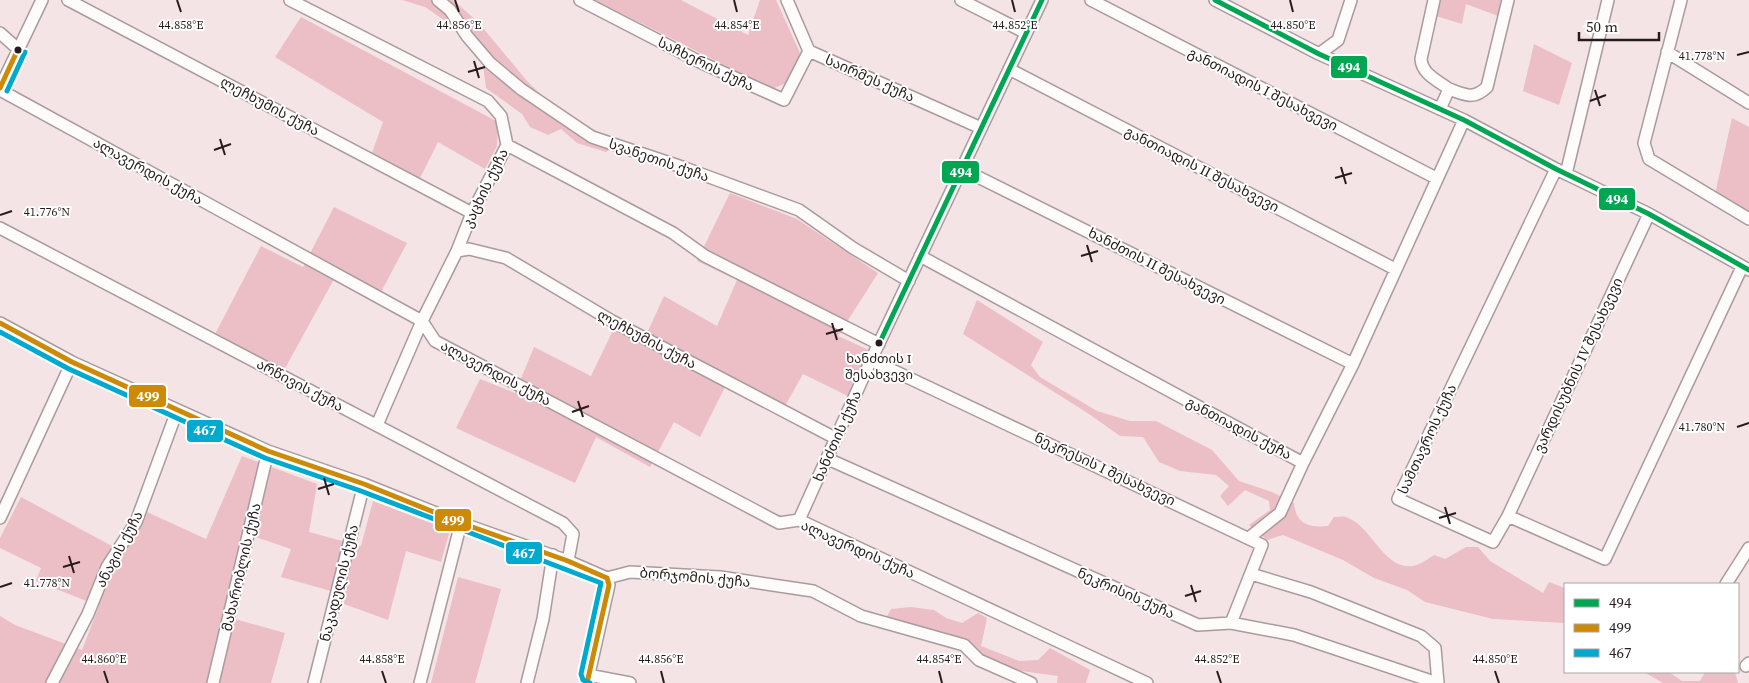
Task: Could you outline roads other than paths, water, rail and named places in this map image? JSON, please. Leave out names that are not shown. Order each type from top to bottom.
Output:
[{"type":"street","points":[[0,89],[42,0]]},
{"type":"street","name":"ლეჩხუმის ქუჩა","points":[[68,0],[472,213]]},
{"type":"street","name":"კაცხის ქუჩა","points":[[290,0],[488,101],[501,116],[507,145],[472,213],[457,251],[422,321],[377,425]]},
{"type":"street","name":"სვანეთის ქუჩა","points":[[438,0],[450,10],[467,36],[490,63],[521,89],[592,137],[682,167],[799,210],[853,248],[909,281]]},
{"type":"street","name":"საჩხერის ქუჩა","points":[[580,0],[700,62],[784,100],[809,51]]},
{"type":"street","name":"საირმეს ქუჩა","points":[[787,0],[809,51],[981,128]]},
{"type":"street","points":[[961,0],[1026,33]]},
{"type":"street","name":"ხანძთის ქუჩა","points":[[799,520],[871,360],[1042,0]]},
{"type":"street","name":"განთიადის I შესახვევი","points":[[1091,0],[1436,178]]},
{"type":"street","points":[[1216,0],[1318,54],[1464,120],[1561,172],[1649,214],[1745,268],[1605,559],[1508,516]]},
{"type":"street","points":[[1239,12],[1240,0]]},
{"type":"street","points":[[1318,54],[1338,40],[1351,0]]},
{"type":"street","points":[[1434,0],[1421,58],[1422,67],[1429,75],[1449,89],[1469,97],[1480,94],[1487,87],[1508,0]]},
{"type":"street","points":[[1561,172],[1608,0]]},
{"type":"street","points":[[1681,0],[1644,143],[1645,151],[1649,159],[1749,219]]},
{"type":"street","points":[[0,33],[18,49]]},
{"type":"street","points":[[1666,52],[1749,103]]},
{"type":"street","name":"განთიადის II შესახვევი","points":[[1009,69],[1395,269]]},
{"type":"street","name":"ალავერდის ქუჩა","points":[[0,89],[422,321],[435,341],[779,523],[799,520],[1147,683]]},
{"type":"street","points":[[1440,109],[1449,89]]},
{"type":"street","name":"განთიადის ქუჩა","points":[[920,256],[1303,463],[1353,364],[1464,120]]},
{"type":"street","points":[[507,145],[673,233],[705,256],[879,344]]},
{"type":"street","name":"ხანძთის II შესახვევი","points":[[962,169],[1353,364]]},
{"type":"street","name":"სამთავროს ქუჩა","points":[[1508,516],[1493,542],[1398,499],[1561,172]]},
{"type":"street","name":"ვარდისუბნის IV შესახვევი","points":[[1508,516],[1649,214]]},
{"type":"street","name":"არწივის ქუჩა","points":[[0,228],[562,523],[573,534],[568,561]]},
{"type":"street","name":"ლეჩხუმის ქუჩა","points":[[457,251],[469,248],[506,258],[612,320],[835,438]]},
{"type":"street","points":[[0,323],[72,362],[268,451],[364,484],[461,523],[553,555],[607,578],[609,585],[587,679],[630,683]]},
{"type":"street","name":"ნეკრესის I შესახვევი","points":[[871,360],[1250,537]]},
{"type":"street","points":[[0,518],[72,362]]},
{"type":"street","name":"ანაგის ქუჩა","points":[[52,683],[88,614],[107,567],[136,522],[177,411]]},
{"type":"street","name":"მახარობლის ქუჩა","points":[[213,683],[268,451]]},
{"type":"street","name":"ნეკრისის ქუჩა","points":[[828,459],[1198,625],[1231,623],[1294,635],[1438,683],[1435,648],[1421,636],[1311,592],[1251,574]]},
{"type":"street","points":[[1231,623],[1262,545],[1250,537],[1280,513],[1303,463]]},
{"type":"street","name":"ნაკადულის ქუჩა","points":[[314,683],[364,484]]},
{"type":"street","points":[[420,683],[461,523]]},
{"type":"street","points":[[1727,583],[1749,548]]},
{"type":"street","points":[[527,683],[543,619],[553,555]]},
{"type":"street","name":"ბორჯომის ქუჩა","points":[[607,578],[630,572],[711,576],[813,591],[861,616],[964,645],[979,660],[1032,683]]},
{"type":"place","name":"ხანძთის I შესახვევი","points":[[879,343]]}]
